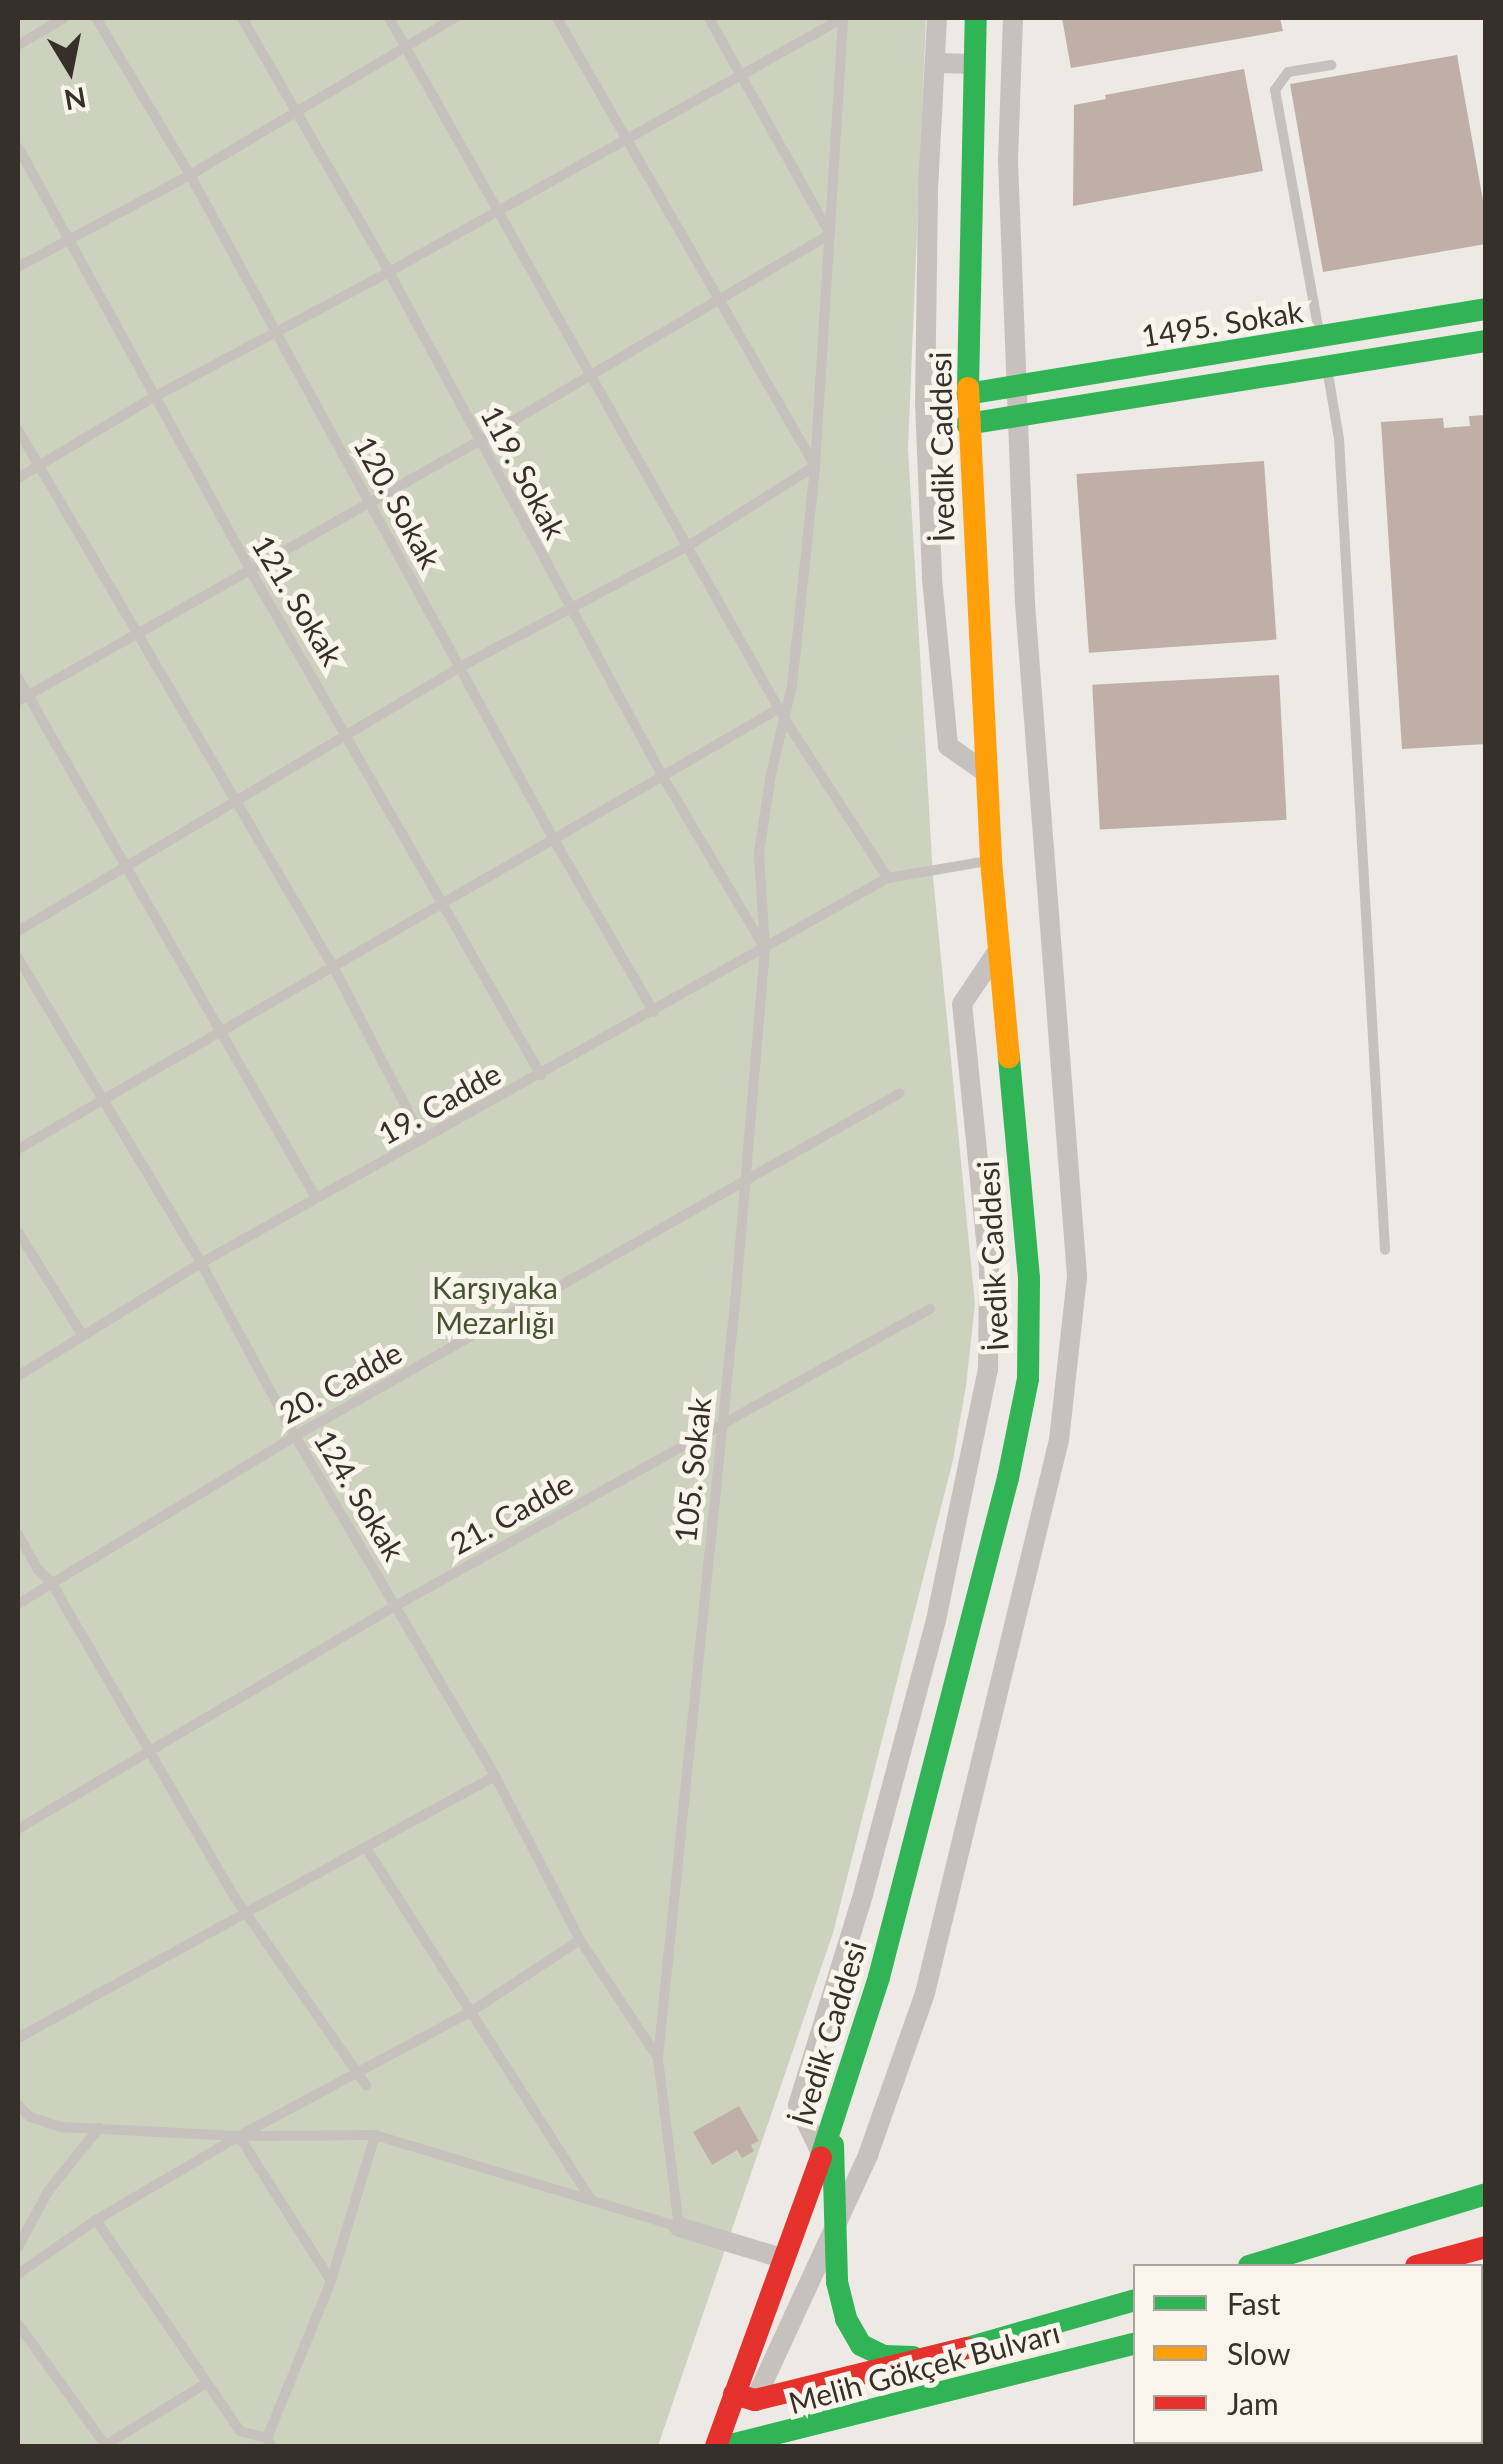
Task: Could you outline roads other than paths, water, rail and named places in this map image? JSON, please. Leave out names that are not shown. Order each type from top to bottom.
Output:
[{"type":"main road","name":"İvedik Caddesi","points":[[716,2446],[745,2397],[785,2259],[879,1977],[1008,1478],[1028,1378],[1029,1278],[990,861],[967,424],[976,18]]},
{"type":"main road","name":"1495. Sokak","points":[[967,394],[1486,310]]},
{"type":"main road","name":"1495. Sokak","points":[[967,424],[1486,340]]},
{"type":"main road","points":[[832,2122],[836,2282],[846,2320],[861,2345],[884,2356],[932,2358]]},
{"type":"main road","points":[[1256,2264],[1486,2194]]},
{"type":"main road","points":[[1424,2264],[1486,2248]]},
{"type":"main road","name":"Melih Gökçek Bulvarı","points":[[745,2397],[932,2358],[1133,2301]]},
{"type":"main road","name":"Melih Gökçek Bulvarı","points":[[727,2446],[741,2446],[936,2397],[1133,2344]]},
{"type":"main road","points":[[741,2446],[745,2397]]},
{"type":"main road","points":[[840,2440],[936,2397]]},
{"type":"street","points":[[937,18],[925,402],[932,580],[948,746],[985,772]]},
{"type":"street","points":[[745,2397],[868,2156],[925,1992],[1059,1440],[1077,1276],[1039,799],[1016,416],[1008,161],[1013,18]]},
{"type":"street","points":[[934,63],[974,64]]},
{"type":"street","points":[[822,2155],[798,2105],[862,1902],[936,1620],[988,1370],[989,1269],[962,1004],[998,952]]},
{"type":"street","points":[[679,2227],[785,2259]]},
{"type":"lane","name":"120. Sokak","points":[[96,18],[278,332],[553,838],[654,1012]]},
{"type":"lane","name":"119. Sokak","points":[[242,18],[389,272],[663,777],[766,949]]},
{"type":"lane","points":[[389,18],[782,713],[888,878],[990,861]]},
{"type":"lane","points":[[18,267],[190,176],[454,18]]},
{"type":"lane","points":[[18,930],[462,666],[688,546],[815,466],[556,18]]},
{"type":"lane","points":[[22,698],[479,441],[830,234],[708,18]]},
{"type":"lane","points":[[18,478],[154,397],[389,272],[843,18]]},
{"type":"lane","name":"105. Sokak","points":[[679,2227],[658,2058],[766,949],[759,853],[782,713],[792,686],[815,466],[843,18]]},
{"type":"lane","points":[[18,45],[57,19]]},
{"type":"lane","points":[[1331,64],[1288,72],[1275,90],[1339,439],[1385,1250]]},
{"type":"lane","name":"121. Sokak","points":[[18,147],[249,568],[541,1075]]},
{"type":"lane","points":[[18,430],[335,970],[423,1140]]},
{"type":"lane","points":[[18,678],[22,698],[316,1198]]},
{"type":"lane","points":[[18,1149],[335,970],[553,838],[782,713]]},
{"type":"lane","name":"19. Cadde","points":[[18,1376],[316,1198],[888,878]]},
{"type":"lane","name":"124. Sokak","points":[[18,958],[201,1264],[295,1436],[495,1776],[580,1940],[658,2058]]},
{"type":"lane","name":"20. Cadde","points":[[18,1604],[295,1436],[900,1093]]},
{"type":"lane","points":[[18,1232],[83,1336]]},
{"type":"lane","name":"21. Cadde","points":[[18,1829],[397,1605],[930,1308]]},
{"type":"lane","points":[[18,1534],[38,1570],[51,1582],[234,1896],[366,2084]]},
{"type":"lane","points":[[18,2038],[495,1776]]},
{"type":"lane","points":[[366,1848],[591,2200]]},
{"type":"lane","points":[[18,2274],[96,2220],[239,2136],[472,2012],[580,1940]]},
{"type":"lane","points":[[18,2104],[30,2117],[61,2126],[239,2136],[375,2135],[679,2227]]},
{"type":"lane","points":[[18,2246],[49,2190],[99,2128]]},
{"type":"lane","points":[[96,2220],[240,2431],[269,2442],[331,2281],[375,2135]]},
{"type":"lane","points":[[239,2136],[331,2281]]},
{"type":"lane","points":[[18,2324],[105,2446],[205,2384]]},
{"type":"park label","name":"Karşıyaka Mezarlığı","points":[[495,1304]]}]
